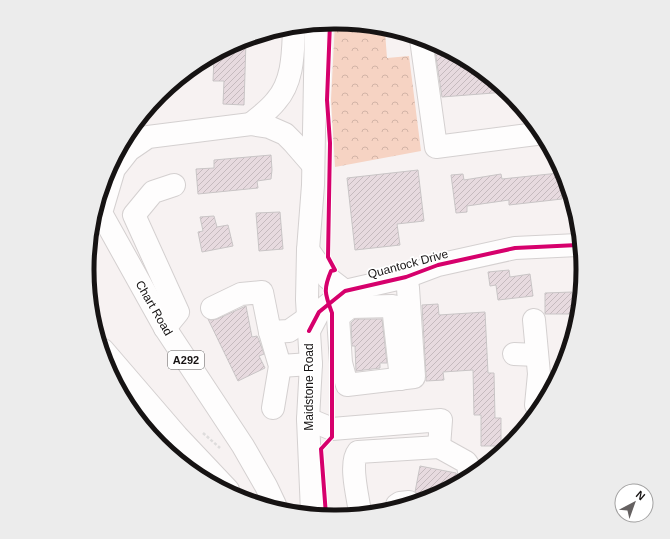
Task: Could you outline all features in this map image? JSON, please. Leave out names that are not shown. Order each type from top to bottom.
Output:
[{"type":"main road","name":"Maidstone Road","points":[[312,509],[308,420],[311,364],[307,300],[308,250],[313,184],[315,126],[316,30]]},
{"type":"main road","points":[[251,124],[275,103],[284,91],[291,72],[294,33]]},
{"type":"main road","points":[[423,46],[436,147],[534,134]]},
{"type":"main road","name":"A292","points":[[120,162],[141,136],[251,124],[269,127],[285,134],[294,142],[313,165]]},
{"type":"main road","points":[[165,328],[178,312],[134,215],[153,192],[174,185]]},
{"type":"main road","name":"Chart Road","points":[[101,213],[165,328],[243,446],[274,502]]},
{"type":"main road","name":"Quantock Drive","points":[[309,324],[319,312],[344,291],[406,277],[438,265],[515,248],[574,245]]},
{"type":"main road","points":[[308,250],[328,278],[344,291]]},
{"type":"main road","points":[[400,379],[414,377],[406,277]]},
{"type":"main road","points":[[212,308],[241,294],[262,292],[270,332],[280,366],[273,408]]},
{"type":"main road","points":[[534,320],[539,374],[536,401]]},
{"type":"main road","points":[[270,332],[289,331],[309,324]]},
{"type":"main road","points":[[514,354],[537,355]]},
{"type":"main road","points":[[112,359],[205,471]]},
{"type":"main road","points":[[280,366],[311,364]]},
{"type":"main road","points":[[308,420],[332,428],[441,420],[439,447]]},
{"type":"main road","points":[[360,508],[354,465],[355,456],[358,452],[439,447],[466,462],[469,469]]},
{"type":"green space","points":[[335,29],[366,31],[385,35],[387,58],[409,56],[421,151],[335,167],[331,100]]},
{"type":"building","points":[[246,46],[244,105],[223,104],[224,81],[213,81],[214,62]]},
{"type":"building","points":[[435,51],[469,70],[498,93],[442,97]]},
{"type":"building","points":[[271,155],[271,179],[257,181],[258,188],[198,194],[196,169],[214,168],[214,160]]},
{"type":"building","points":[[418,170],[424,221],[397,224],[400,245],[355,250],[347,178]]},
{"type":"building","points":[[555,173],[560,186],[562,199],[509,205],[509,200],[467,206],[467,212],[456,213],[451,175],[463,174],[464,180],[501,174],[502,179]]},
{"type":"building","points":[[280,212],[283,249],[259,251],[256,213]]},
{"type":"building","points":[[214,216],[217,227],[228,225],[233,246],[202,252],[198,232],[203,231],[200,217]]},
{"type":"building","points":[[509,270],[510,277],[530,274],[533,296],[498,300],[496,285],[490,286],[488,272]]},
{"type":"building","points":[[572,292],[571,314],[545,314],[545,293]]},
{"type":"building","points":[[438,304],[439,315],[485,312],[488,373],[494,373],[495,418],[501,418],[501,444],[498,446],[481,446],[481,415],[474,415],[473,370],[443,372],[444,380],[426,381],[422,305]]},
{"type":"building","points":[[246,306],[252,337],[257,336],[259,340],[264,354],[259,356],[265,368],[238,381],[208,319],[217,319]]},
{"type":"building","points":[[355,319],[382,319],[387,363],[380,363],[380,368],[356,371],[355,346],[352,346],[351,323]]},
{"type":"building","points":[[420,466],[456,473],[458,476],[427,492],[419,495],[415,492]]},
{"type":"cycle path","points":[[326,509],[321,449],[332,437],[332,313],[326,296],[326,288],[331,271],[335,270],[328,257],[330,143],[327,100],[330,29]]},
{"type":"cycle path","points":[[309,331],[319,312],[345,291],[406,277],[438,265],[515,248],[574,245]]}]
